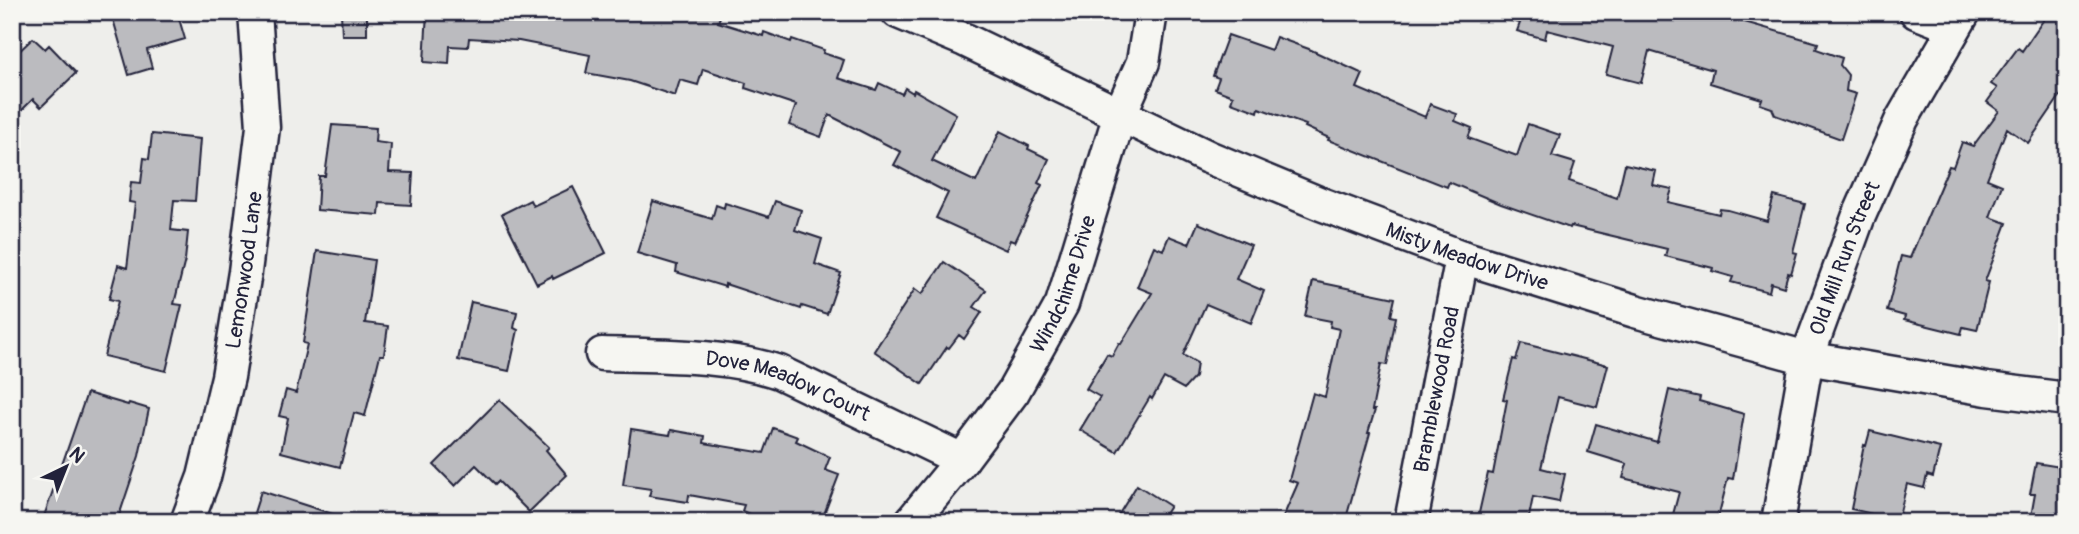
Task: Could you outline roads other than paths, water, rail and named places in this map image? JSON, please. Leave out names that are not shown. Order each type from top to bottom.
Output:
[{"type":"street","name":"Lemonwood Lane","points":[[187,522],[204,477],[228,377],[245,272],[263,127],[255,12]]},
{"type":"street","name":"Misty Meadow Drive","points":[[898,12],[965,40],[1208,157],[1321,204],[1462,257],[1635,311],[1807,358],[2067,399]]},
{"type":"street","name":"Windchime Drive","points":[[911,522],[1013,392],[1062,304],[1120,114],[1143,62],[1152,12]]},
{"type":"street","points":[[1916,12],[1959,20]]},
{"type":"street","name":"Old Mill Run Street","points":[[1778,522],[1807,358],[1858,218],[1902,119],[1959,20]]},
{"type":"street","name":"Bramblewood Road","points":[[1411,522],[1462,257]]},
{"type":"street","name":"Dove Meadow Court","points":[[602,354],[686,356],[750,363],[779,372],[962,460]]}]
